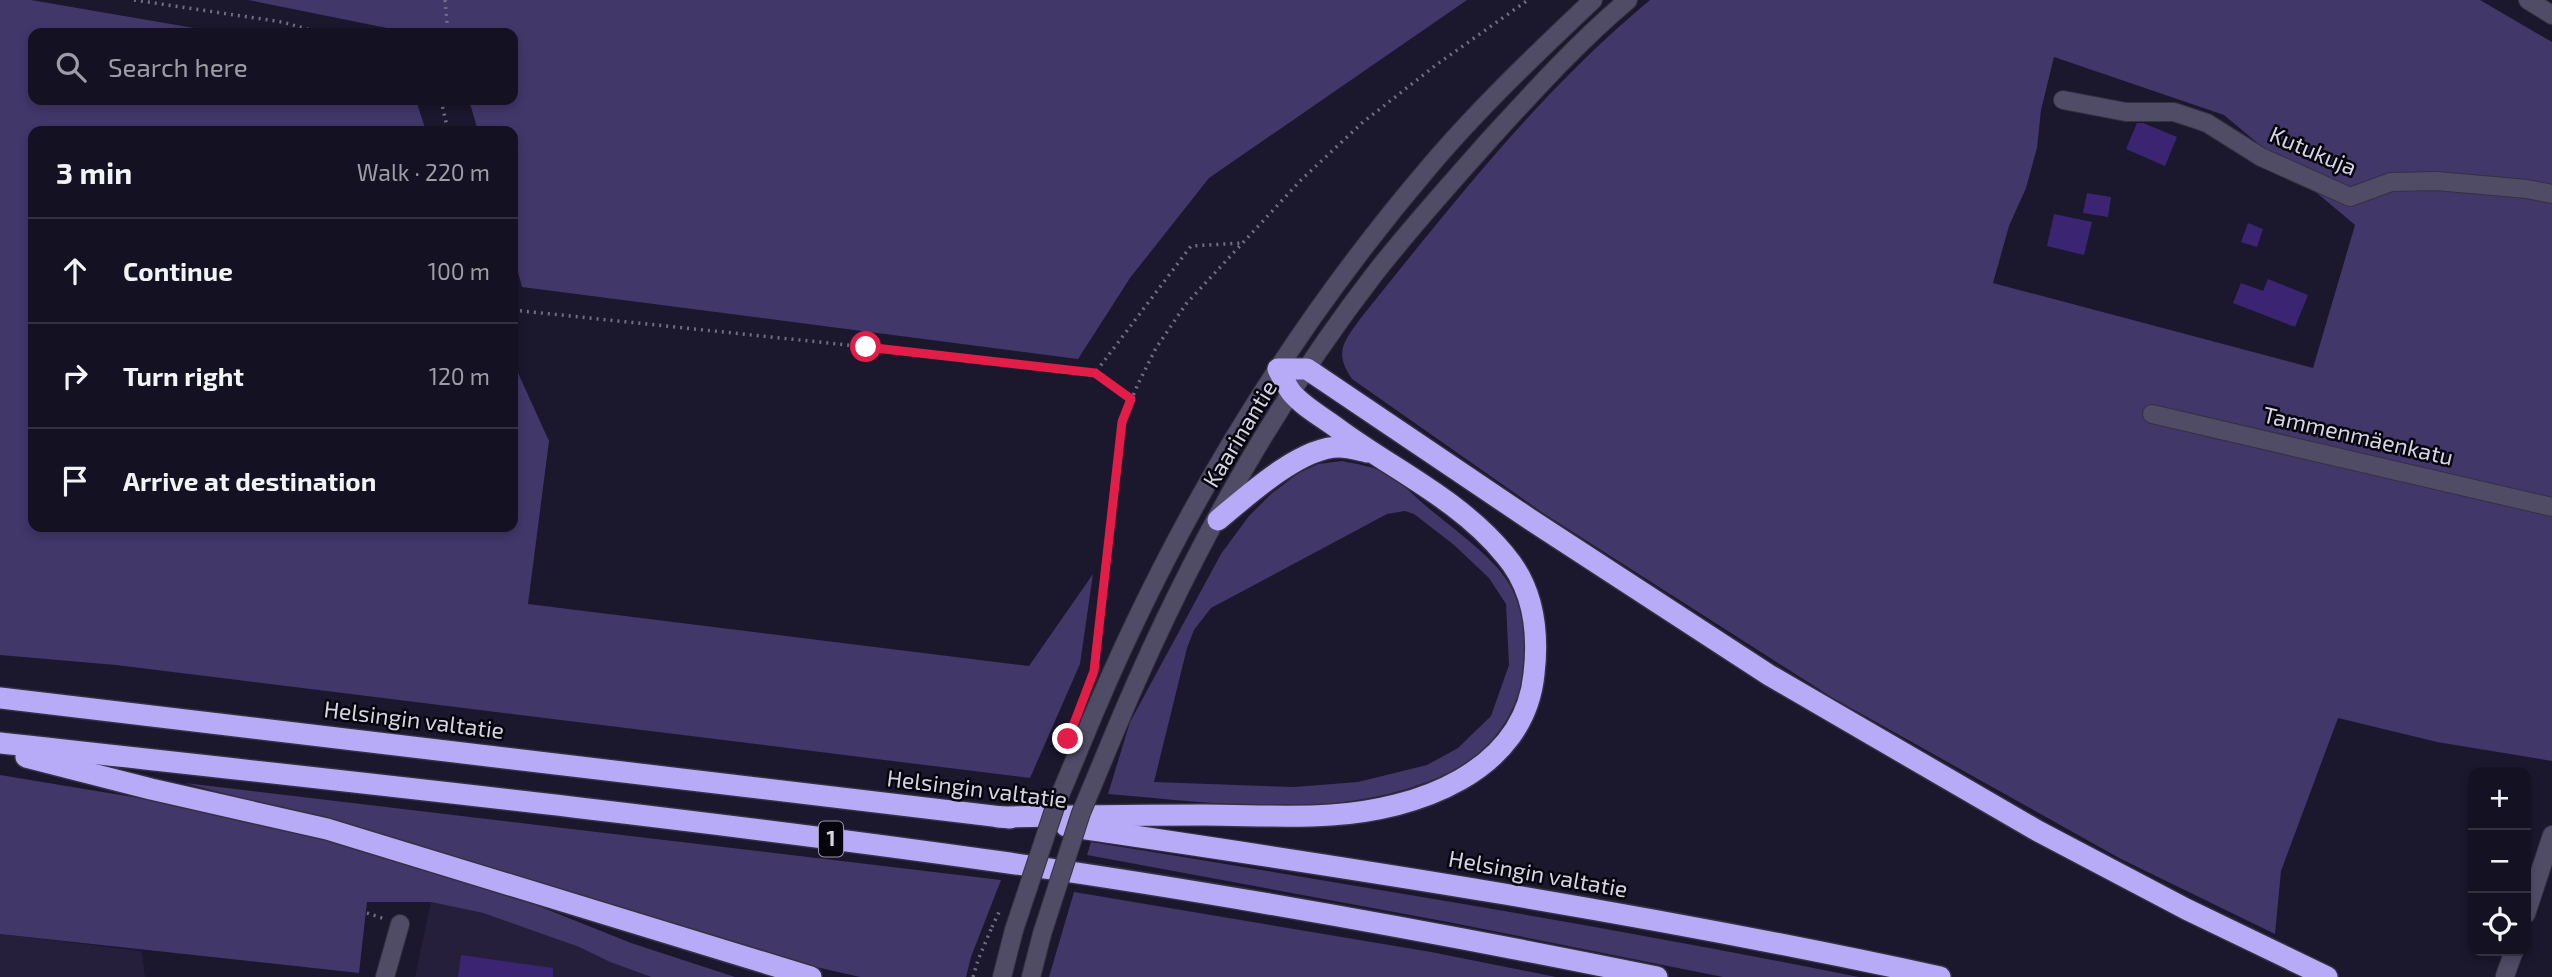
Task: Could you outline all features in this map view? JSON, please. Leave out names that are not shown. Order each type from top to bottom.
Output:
[{"type":"highway","points":[[998,817],[1332,815],[1382,808],[1418,799],[1464,779],[1502,748],[1516,727],[1533,684],[1535,626],[1530,598],[1519,574],[1484,532],[1432,491],[1372,453],[1292,394],[1278,369],[1307,369],[1769,676],[2036,830],[2186,909],[2327,977]]},
{"type":"highway","points":[[1218,520],[1257,487],[1297,461],[1340,447],[1372,453]]},
{"type":"highway","name":"Helsingin valtatie","points":[[0,698],[998,817],[1227,850],[1493,893],[1706,930],[1940,977]]},
{"type":"highway","name":"1","points":[[0,743],[533,803],[1004,863],[1455,937],[1657,977]]},
{"type":"highway","points":[[0,750],[151,789],[327,829],[811,977]]},
{"type":"main road","name":"Kaarinantie","points":[[1002,977],[1014,930],[1055,807],[1112,670],[1151,587],[1206,486],[1278,369],[1354,260],[1430,166],[1525,64],[1593,0]]},
{"type":"main road","name":"Kaarinantie","points":[[1031,977],[1081,813],[1137,678],[1173,601],[1244,471],[1307,369],[1376,273],[1452,181],[1544,80],[1628,0]]},
{"type":"main road","points":[[2528,0],[2552,15]]},
{"type":"main road","name":"Kutukuja","points":[[2063,100],[2126,112],[2174,112],[2207,123],[2261,157],[2350,197],[2391,182],[2437,181],[2527,189],[2552,194]]},
{"type":"main road","name":"Tammenmäenkatu","points":[[2152,414],[2552,507]]},
{"type":"main road","points":[[2531,899],[2552,835]]},
{"type":"main road","points":[[385,977],[400,924]]},
{"type":"main road","points":[[2505,976],[2512,956]]},
{"type":"path","points":[[134,0],[282,22],[303,28]]},
{"type":"path","points":[[445,0],[448,28]]},
{"type":"path","points":[[1094,671],[1122,422],[1156,348],[1186,304],[1301,180],[1362,123],[1436,65],[1528,0]]},
{"type":"path","points":[[442,105],[447,126]]},
{"type":"path","points":[[1095,373],[1191,246],[1243,242]]},
{"type":"path","points":[[518,311],[1029,363],[1095,373],[1131,399]]},
{"type":"path","points":[[974,977],[992,927]]},
{"type":"shaded area","points":[[0,0],[31,0],[194,28],[28,28],[28,105],[418,105],[424,126],[28,126],[28,532],[518,532],[518,373],[549,441],[528,604],[1029,666],[1093,574],[1080,664],[1030,778],[116,665],[0,655]]},
{"type":"shaded area","points":[[248,0],[1467,0],[1209,178],[1130,278],[1078,359],[522,287],[518,272],[518,126],[477,126],[470,105],[518,105],[518,28],[387,28]]},
{"type":"shaded area","points":[[1650,0],[2480,0],[2552,42],[2552,761],[2437,742],[2338,718],[2281,871],[2275,934],[2121,859],[1833,698],[1543,513],[1352,379],[1346,370],[1342,354],[1345,341],[1360,319],[1497,152],[1609,36]],"holes":[[[2054,57],[2224,115],[2355,225],[2313,368],[1993,283],[2009,226],[2026,188],[2037,148],[2041,110]]]},
{"type":"shaded area","points":[[1342,461],[1388,474],[1473,544],[1505,578],[1522,615],[1526,642],[1524,669],[1518,694],[1507,719],[1492,740],[1472,759],[1448,773],[1408,789],[1366,799],[1280,806],[1108,794],[1130,722],[1221,554],[1249,516],[1271,494],[1297,474],[1318,464]],"holes":[[[1405,511],[1414,514],[1454,545],[1489,578],[1506,604],[1509,665],[1491,716],[1458,748],[1427,765],[1358,782],[1294,787],[1154,782],[1187,648],[1194,630],[1211,608],[1387,514]]]},
{"type":"shaded area","points":[[0,775],[169,803],[346,845],[516,897],[631,943],[735,977],[651,977],[579,947],[483,913],[431,902],[367,902],[359,973],[0,934]]},
{"type":"shaded area","points":[[185,783],[1001,880],[966,977],[860,977],[745,951],[312,817]]},
{"type":"shaded area","points":[[1091,842],[1572,923],[1859,977],[1723,977],[1448,922],[1087,855]]},
{"type":"shaded area","points":[[1074,892],[1431,952],[1556,977],[1049,977]]},
{"type":"shaded area","points":[[431,902],[483,913],[579,947],[651,977],[415,977]]},
{"type":"shaded area","points":[[0,934],[142,951],[145,977],[0,977]]},
{"type":"building","points":[[2137,123],[2177,137],[2165,166],[2126,149]]},
{"type":"building","points":[[2087,193],[2111,197],[2108,217],[2083,213]]},
{"type":"building","points":[[2054,214],[2092,222],[2084,255],[2047,246]]},
{"type":"building","points":[[2248,223],[2263,229],[2257,247],[2241,242]]},
{"type":"building","points":[[2268,279],[2308,295],[2295,327],[2233,303],[2241,283],[2263,291]]},
{"type":"building","points":[[461,955],[553,968],[553,977],[458,977]]},
{"type":"route","points":[[866,347],[1029,363],[1095,373],[1131,399],[1122,422],[1094,671],[1068,739]]}]
